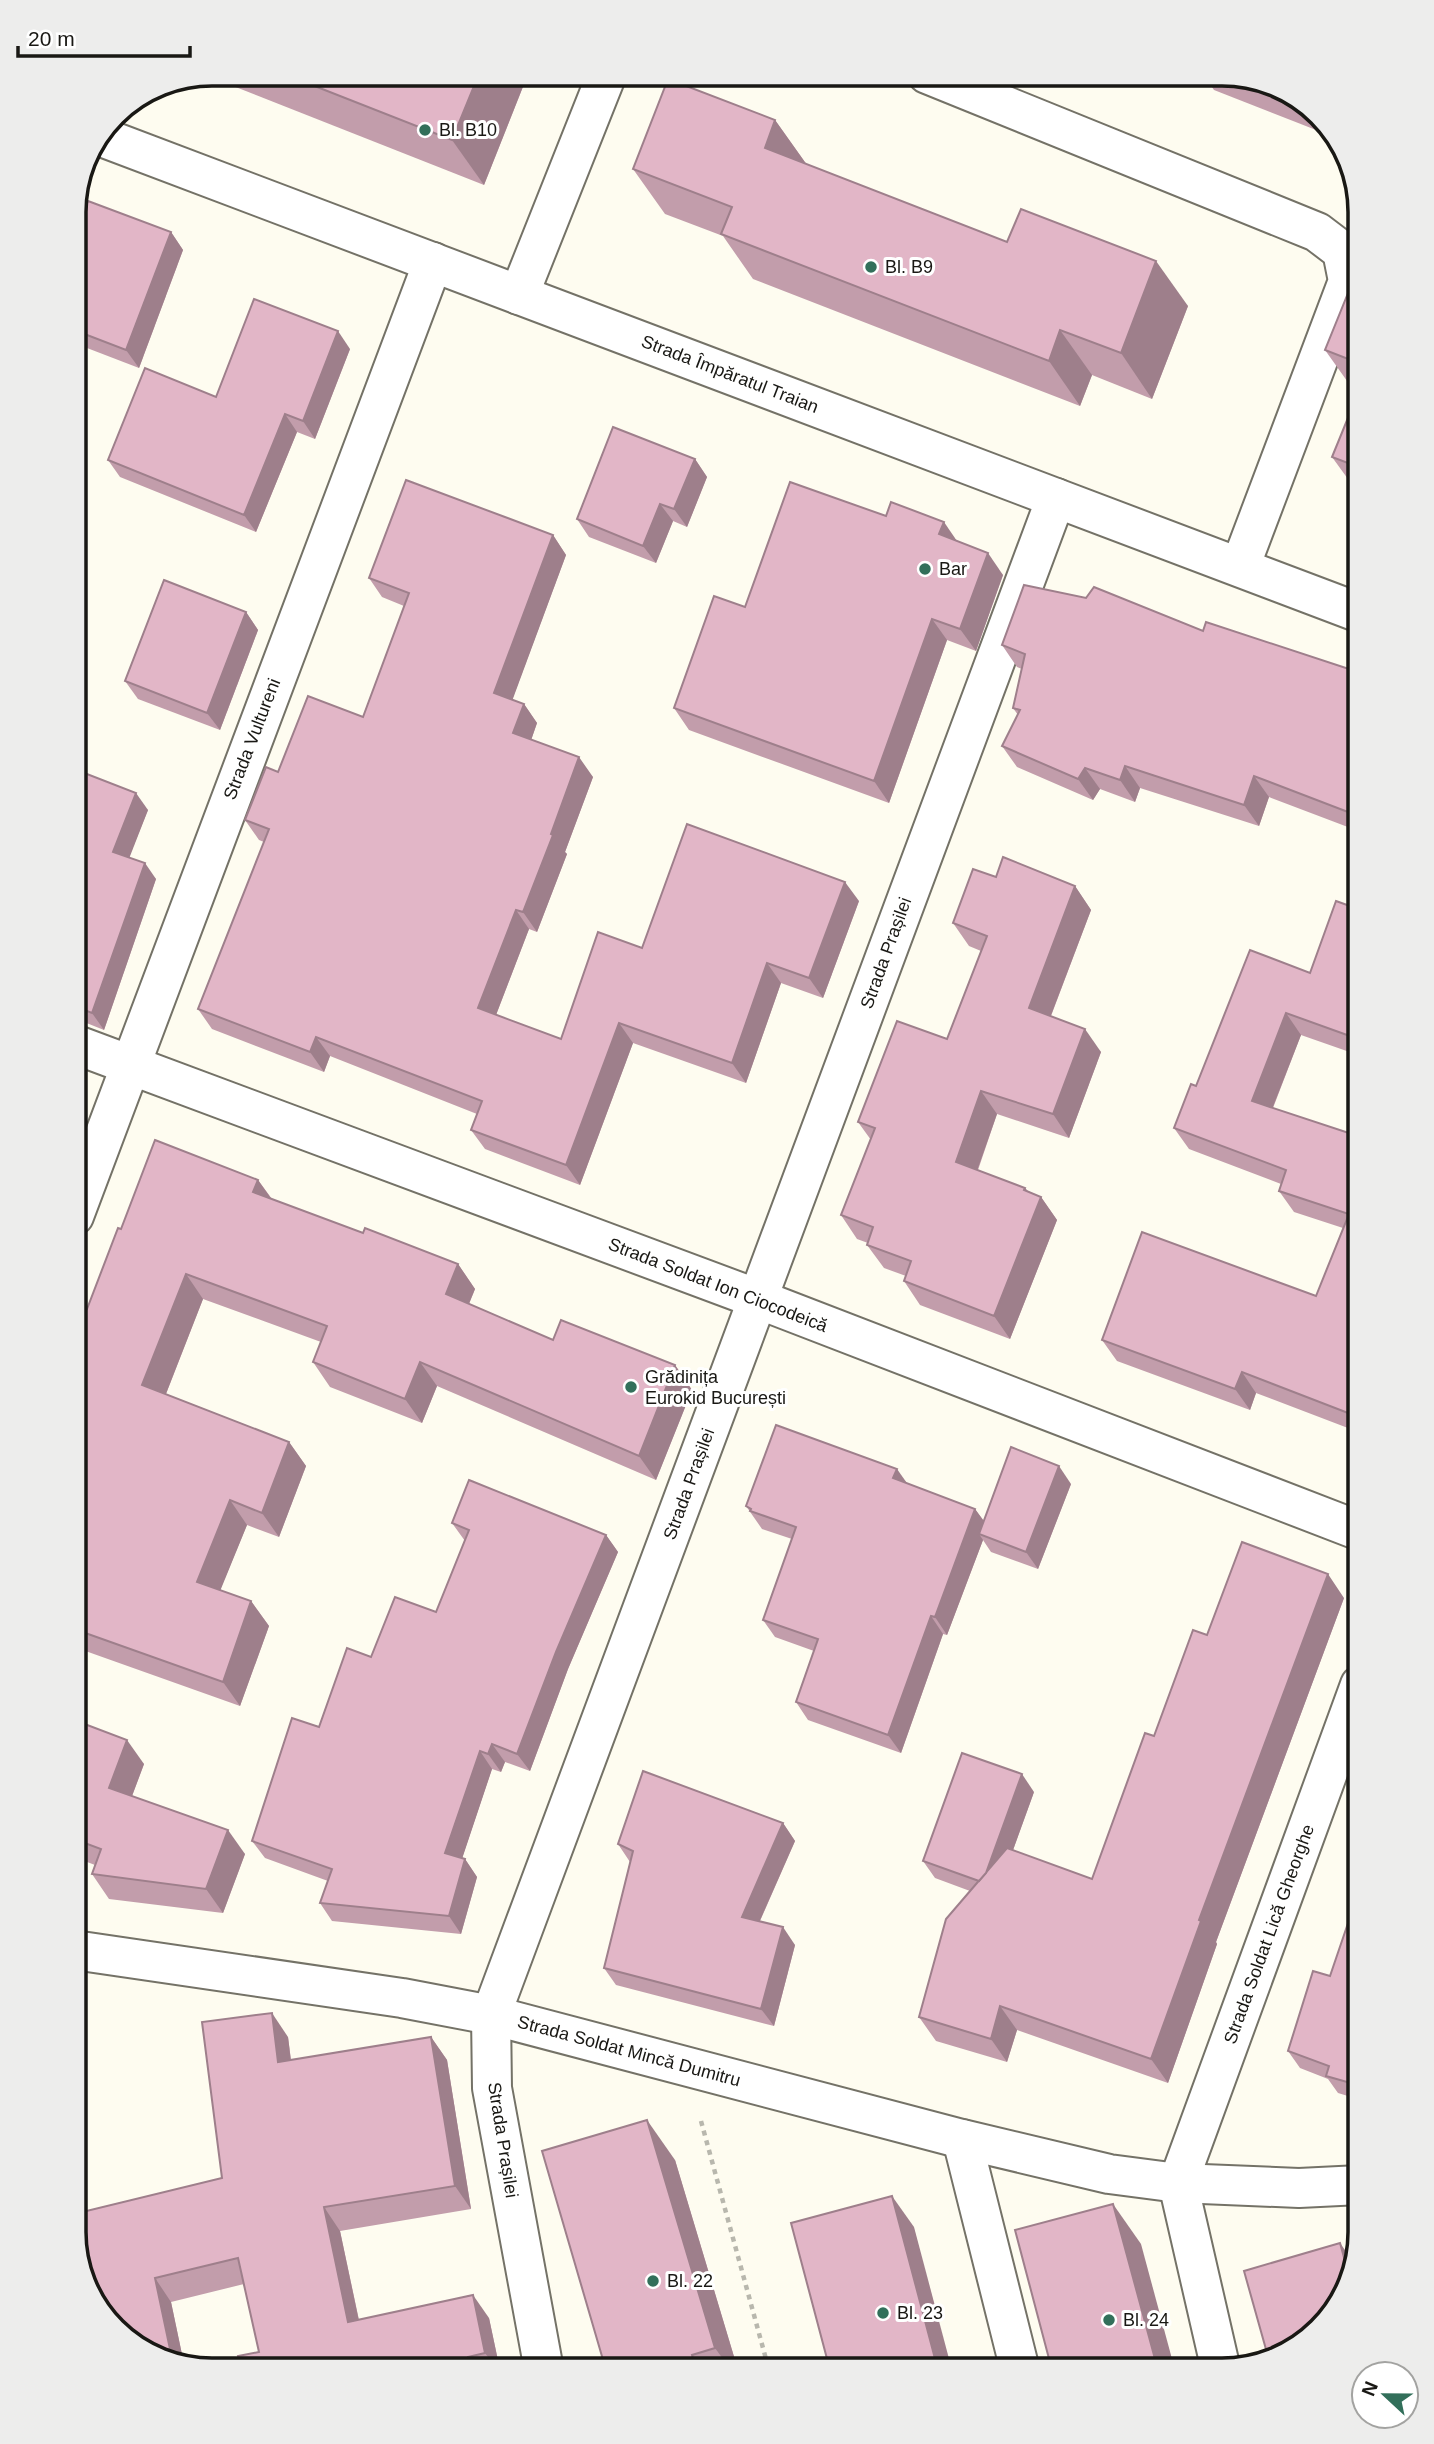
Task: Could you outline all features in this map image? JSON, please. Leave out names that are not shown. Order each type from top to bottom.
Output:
[{"type":"street","points":[[519,295],[602,86]]},
{"type":"street","points":[[981,86],[1317,232],[1342,251],[1348,281],[1240,567]]},
{"type":"street","name":"Strada Împăratul Traian","points":[[109,140],[1348,608]]},
{"type":"street","name":"Strada Vultureni","points":[[86,1184],[433,262]]},
{"type":"street","name":"Strada Prașilei","points":[[542,2358],[492,2088],[491,2015],[1056,498]]},
{"type":"street","name":"Strada Soldat Ion Ciocodeică","points":[[86,1048],[758,1299],[1348,1526]]},
{"type":"street","name":"Strada Soldat Lică Gheorghe","points":[[1178,2183],[1348,1718]]},
{"type":"street","name":"Strada Soldat Mincă Dumitru","points":[[86,1952],[402,1998],[491,2015],[962,2139],[1109,2174],[1178,2183],[1299,2188],[1348,2186]]},
{"type":"street","points":[[962,2139],[1017,2358]]},
{"type":"street","points":[[1178,2183],[1218,2358]]},
{"type":"path","points":[[687,2066],[766,2358]]},
{"type":"building","points":[[315,86],[474,86],[452,140]]},
{"type":"building","name":"Bl. B9","points":[[665,86],[686,86],[775,120],[765,148],[1007,242],[1021,209],[1156,261],[1121,353],[1060,330],[1049,361],[721,234],[732,207],[633,169]]},
{"type":"building","points":[[88,201],[171,232],[126,350],[86,335]]},
{"type":"building","points":[[1348,293],[1348,359],[1325,350]]},
{"type":"building","points":[[254,299],[338,331],[303,421],[285,414],[244,515],[108,460],[145,368],[216,397]]},
{"type":"building","points":[[1348,418],[1348,463],[1332,457]]},
{"type":"building","points":[[613,427],[695,459],[674,509],[660,504],[643,546],[577,519]]},
{"type":"building","points":[[406,480],[553,535],[494,693],[524,704],[513,733],[579,757],[523,912],[516,910],[478,1008],[561,1039],[598,932],[642,948],[687,824],[845,882],[809,978],[767,963],[732,1063],[619,1023],[566,1165],[471,1130],[482,1101],[316,1037],[310,1052],[198,1009],[269,829],[245,820],[266,767],[278,772],[308,696],[363,717],[409,593],[369,578]]},
{"type":"building","points":[[790,482],[886,516],[891,502],[944,522],[939,534],[988,553],[960,629],[932,619],[874,781],[674,708],[714,596],[745,607]]},
{"type":"building","points":[[164,580],[246,612],[207,713],[125,681]]},
{"type":"building","points":[[1024,585],[1086,598],[1094,587],[1203,631],[1206,622],[1348,669],[1348,812],[1254,776],[1244,805],[1125,766],[1120,780],[1085,768],[1078,779],[1002,746],[1020,710],[1013,708],[1025,654],[1002,645]]},
{"type":"building","points":[[86,774],[136,793],[113,852],[145,863],[92,1013],[86,1011]]},
{"type":"building","points":[[1003,857],[1075,886],[1029,1008],[1085,1029],[1053,1114],[981,1091],[956,1162],[1025,1188],[1024,1190],[1041,1197],[994,1316],[904,1281],[911,1261],[867,1245],[873,1227],[841,1215],[875,1128],[858,1122],[897,1021],[947,1039],[987,936],[953,923],[973,869],[996,877]]},
{"type":"building","points":[[1336,901],[1348,905],[1348,1035],[1286,1013],[1252,1101],[1348,1133],[1348,1214],[1279,1191],[1286,1170],[1174,1128],[1191,1084],[1196,1086],[1250,950],[1310,973]]},
{"type":"building","points":[[155,1140],[258,1180],[253,1192],[363,1233],[365,1228],[458,1264],[446,1294],[553,1340],[561,1320],[675,1365],[639,1456],[420,1362],[405,1399],[313,1362],[327,1326],[186,1274],[142,1385],[289,1442],[262,1513],[230,1500],[197,1582],[251,1601],[223,1682],[86,1633],[86,1309],[118,1228],[121,1229]]},
{"type":"building","points":[[1348,1216],[1348,1413],[1242,1372],[1235,1389],[1102,1340],[1142,1232],[1316,1296]]},
{"type":"building","points":[[776,1425],[897,1469],[893,1478],[975,1509],[935,1617],[931,1616],[888,1735],[796,1702],[818,1639],[763,1620],[796,1527],[750,1511],[746,1506]]},
{"type":"building","points":[[1011,1447],[1059,1466],[1026,1552],[979,1534]]},
{"type":"building","points":[[469,1480],[606,1535],[556,1652],[517,1754],[492,1744],[488,1754],[480,1751],[445,1853],[465,1859],[449,1916],[320,1903],[332,1869],[252,1841],[292,1718],[319,1727],[347,1648],[371,1657],[395,1597],[436,1612],[469,1530],[452,1523]]},
{"type":"building","points":[[1242,1542],[1328,1574],[1199,1920],[1201,1921],[1151,2059],[1000,2006],[991,2039],[919,2017],[946,1919],[1007,1848],[1092,1879],[1145,1733],[1154,1736],[1193,1630],[1207,1635]]},
{"type":"building","points":[[86,1725],[127,1740],[109,1788],[228,1830],[206,1889],[92,1874],[101,1849],[86,1843]]},
{"type":"building","points":[[962,1753],[1022,1774],[986,1873],[979,1881],[923,1861]]},
{"type":"building","points":[[643,1771],[783,1823],[742,1917],[783,1927],[761,2009],[604,1968],[633,1851],[618,1844]]},
{"type":"building","points":[[1348,1923],[1348,2082],[1326,2076],[1329,2066],[1288,2051],[1313,1971],[1330,1976]]},
{"type":"building","points":[[272,2013],[278,2062],[431,2037],[455,2186],[324,2207],[348,2322],[473,2295],[485,2353],[468,2358],[238,2358],[259,2352],[238,2258],[155,2278],[170,2349],[166,2350],[142,2337],[117,2315],[99,2288],[90,2265],[86,2211],[222,2178],[202,2022]]},
{"type":"building","name":"Bl. 22","points":[[647,2120],[715,2348],[692,2355],[693,2358],[602,2358],[542,2151]]},
{"type":"building","name":"Bl. 23","points":[[892,2196],[935,2358],[827,2358],[791,2223]]},
{"type":"building","points":[[1113,2204],[1155,2358],[1049,2358],[1015,2230]]},
{"type":"building","points":[[1340,2243],[1345,2260],[1335,2288],[1317,2315],[1292,2337],[1266,2350],[1244,2271]]},
{"type":"place","name":"Bl. B10","points":[[425,130]]},
{"type":"place","name":"Bl. B9","points":[[871,267]]},
{"type":"place","name":"Bar","points":[[925,569]]},
{"type":"place","name":"Grădinița Eurokid București","points":[[631,1387]]},
{"type":"place","name":"Bl. 22","points":[[653,2281]]},
{"type":"place","name":"Bl. 23","points":[[883,2313]]},
{"type":"place","name":"Bl. 24","points":[[1109,2320]]}]
